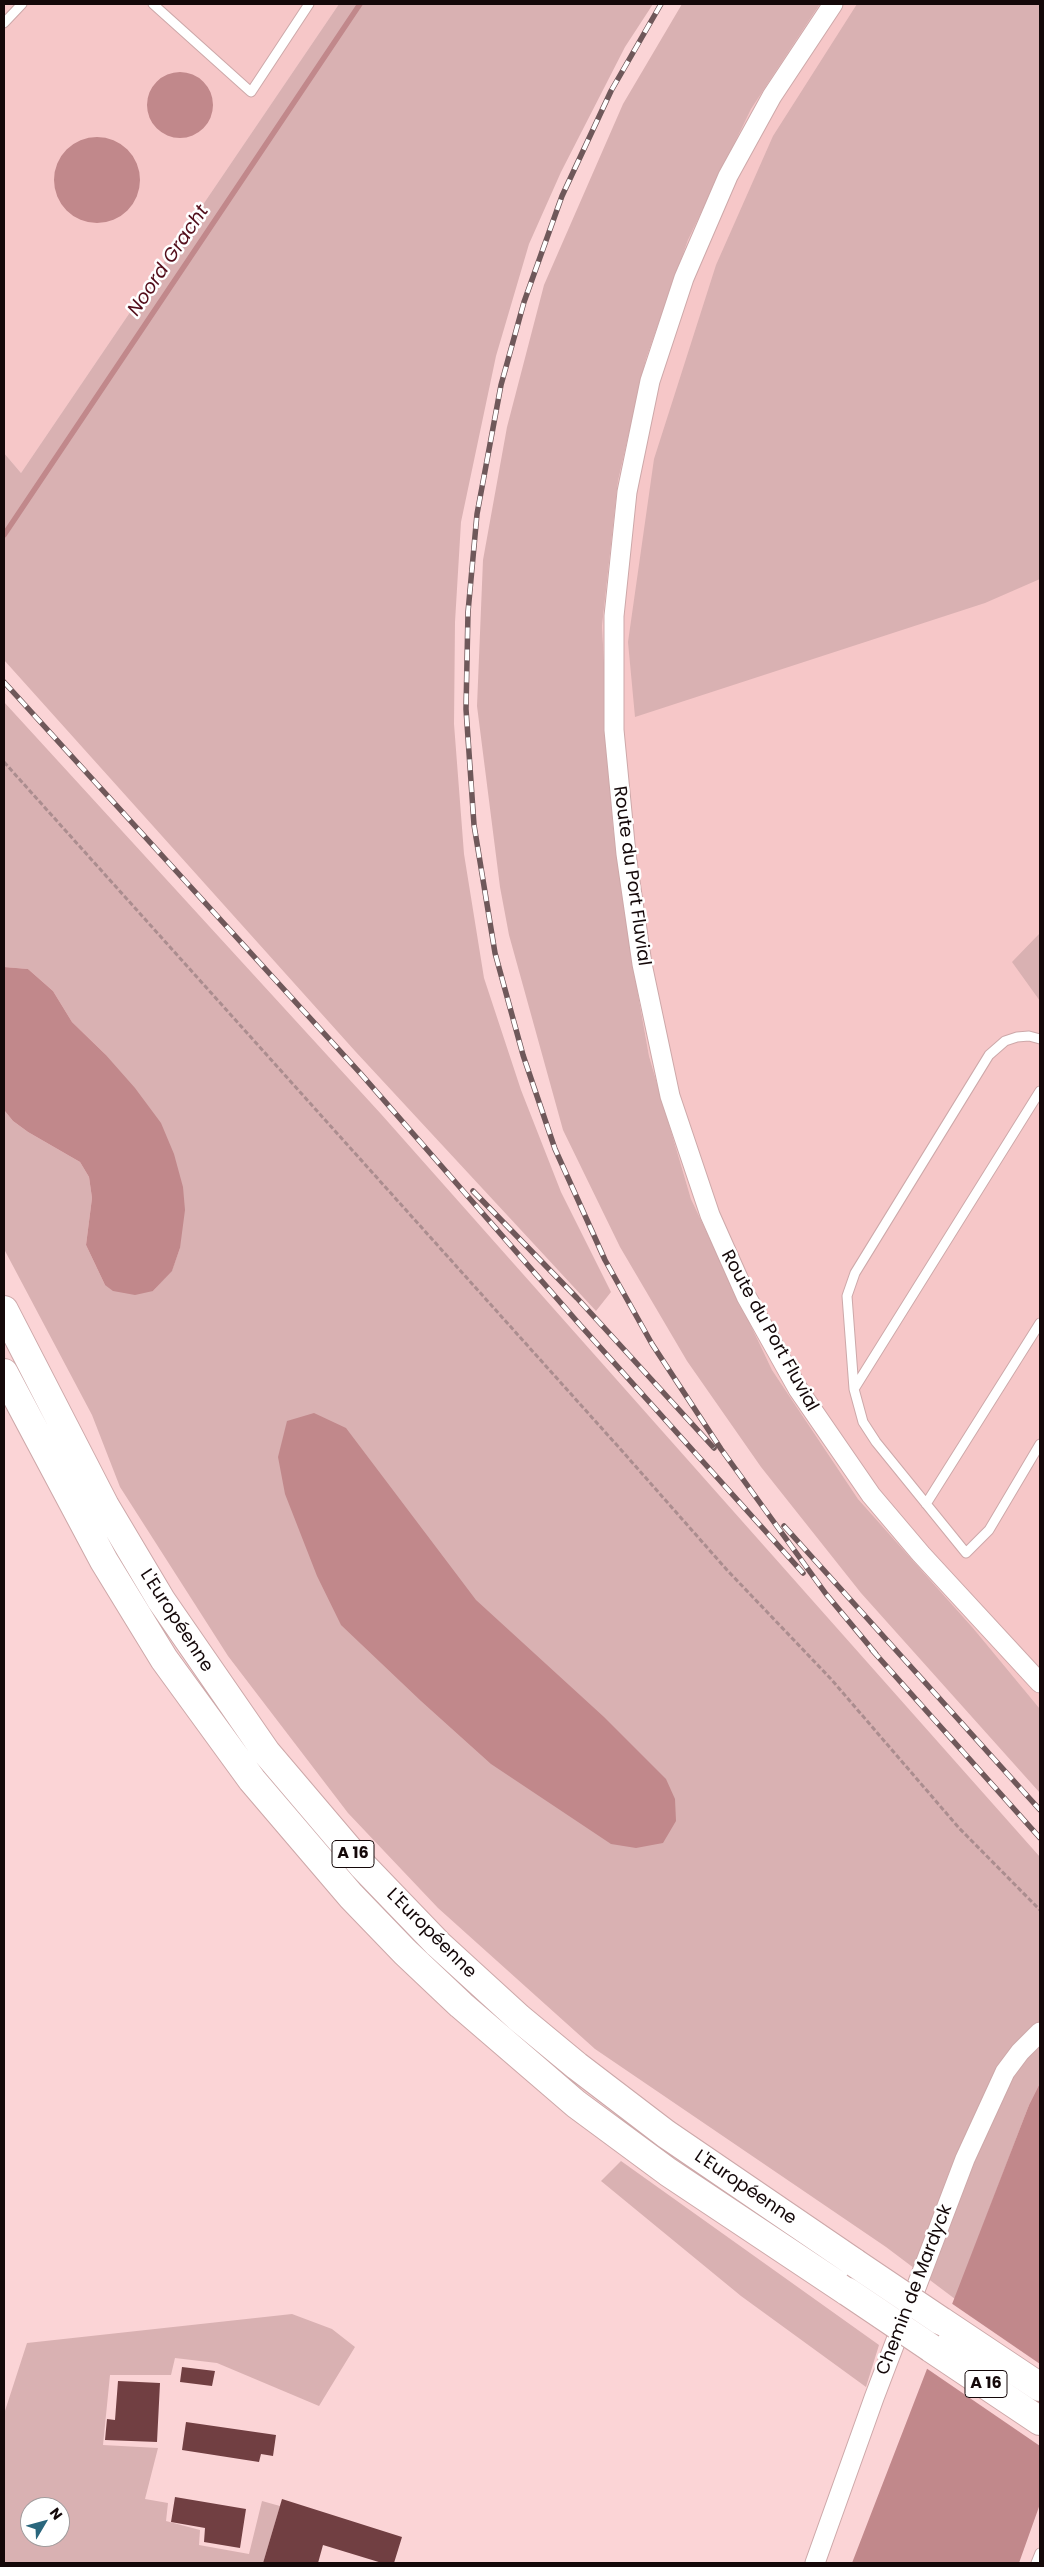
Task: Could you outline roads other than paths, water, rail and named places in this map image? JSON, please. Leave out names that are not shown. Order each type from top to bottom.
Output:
[{"type":"highway","name":"L'Européenne","points":[[4,1310],[105,1506],[161,1600],[266,1752],[356,1858],[438,1944],[548,2043],[658,2128],[1040,2387]]},
{"type":"highway","name":"L'Européenne","points":[[4,1373],[104,1561],[164,1659],[262,1792],[351,1896],[405,1952],[461,2005],[569,2098],[668,2172],[1040,2421]]},
{"type":"street","name":"Route du Port Fluvial","points":[[833,4],[772,96],[728,176],[684,278],[650,380],[631,470],[614,599],[613,720],[625,845],[643,972],[670,1096],[707,1207],[746,1296],[798,1389],[871,1495],[933,1568],[1039,1680]]},
{"type":"street","name":"Chemin de Mardyck","points":[[815,2563],[874,2398],[965,2159],[1005,2072],[1020,2052],[1040,2032]]},
{"type":"lane","points":[[4,23],[22,4]]},
{"type":"lane","points":[[154,4],[251,92],[309,4]]},
{"type":"lane","points":[[1040,1039],[1029,1036],[1017,1037],[1005,1041],[989,1055],[850,1282],[847,1296],[854,1389],[859,1412],[869,1432],[966,1553],[989,1530],[1040,1444]]},
{"type":"lane","points":[[854,1389],[1040,1091]]},
{"type":"lane","points":[[926,1504],[1040,1324]]},
{"type":"lane","points":[[1036,2563],[1040,2553]]},
{"type":"waterway","name":"Noord Gracht","points":[[4,535],[360,4]]},
{"type":"railway","points":[[661,4],[611,91],[562,196],[524,302],[501,385],[477,514],[468,612],[466,709],[474,825],[495,953],[523,1055],[555,1149],[605,1260],[652,1344],[721,1449],[826,1594],[876,1654]]},
{"type":"railway","points":[[4,682],[361,1074],[581,1326],[803,1573]]},
{"type":"railway","points":[[473,1191],[577,1298],[714,1448]]},
{"type":"railway","points":[[784,1526],[1040,1810]]},
{"type":"railway","points":[[872,1650],[1040,1838]]}]
